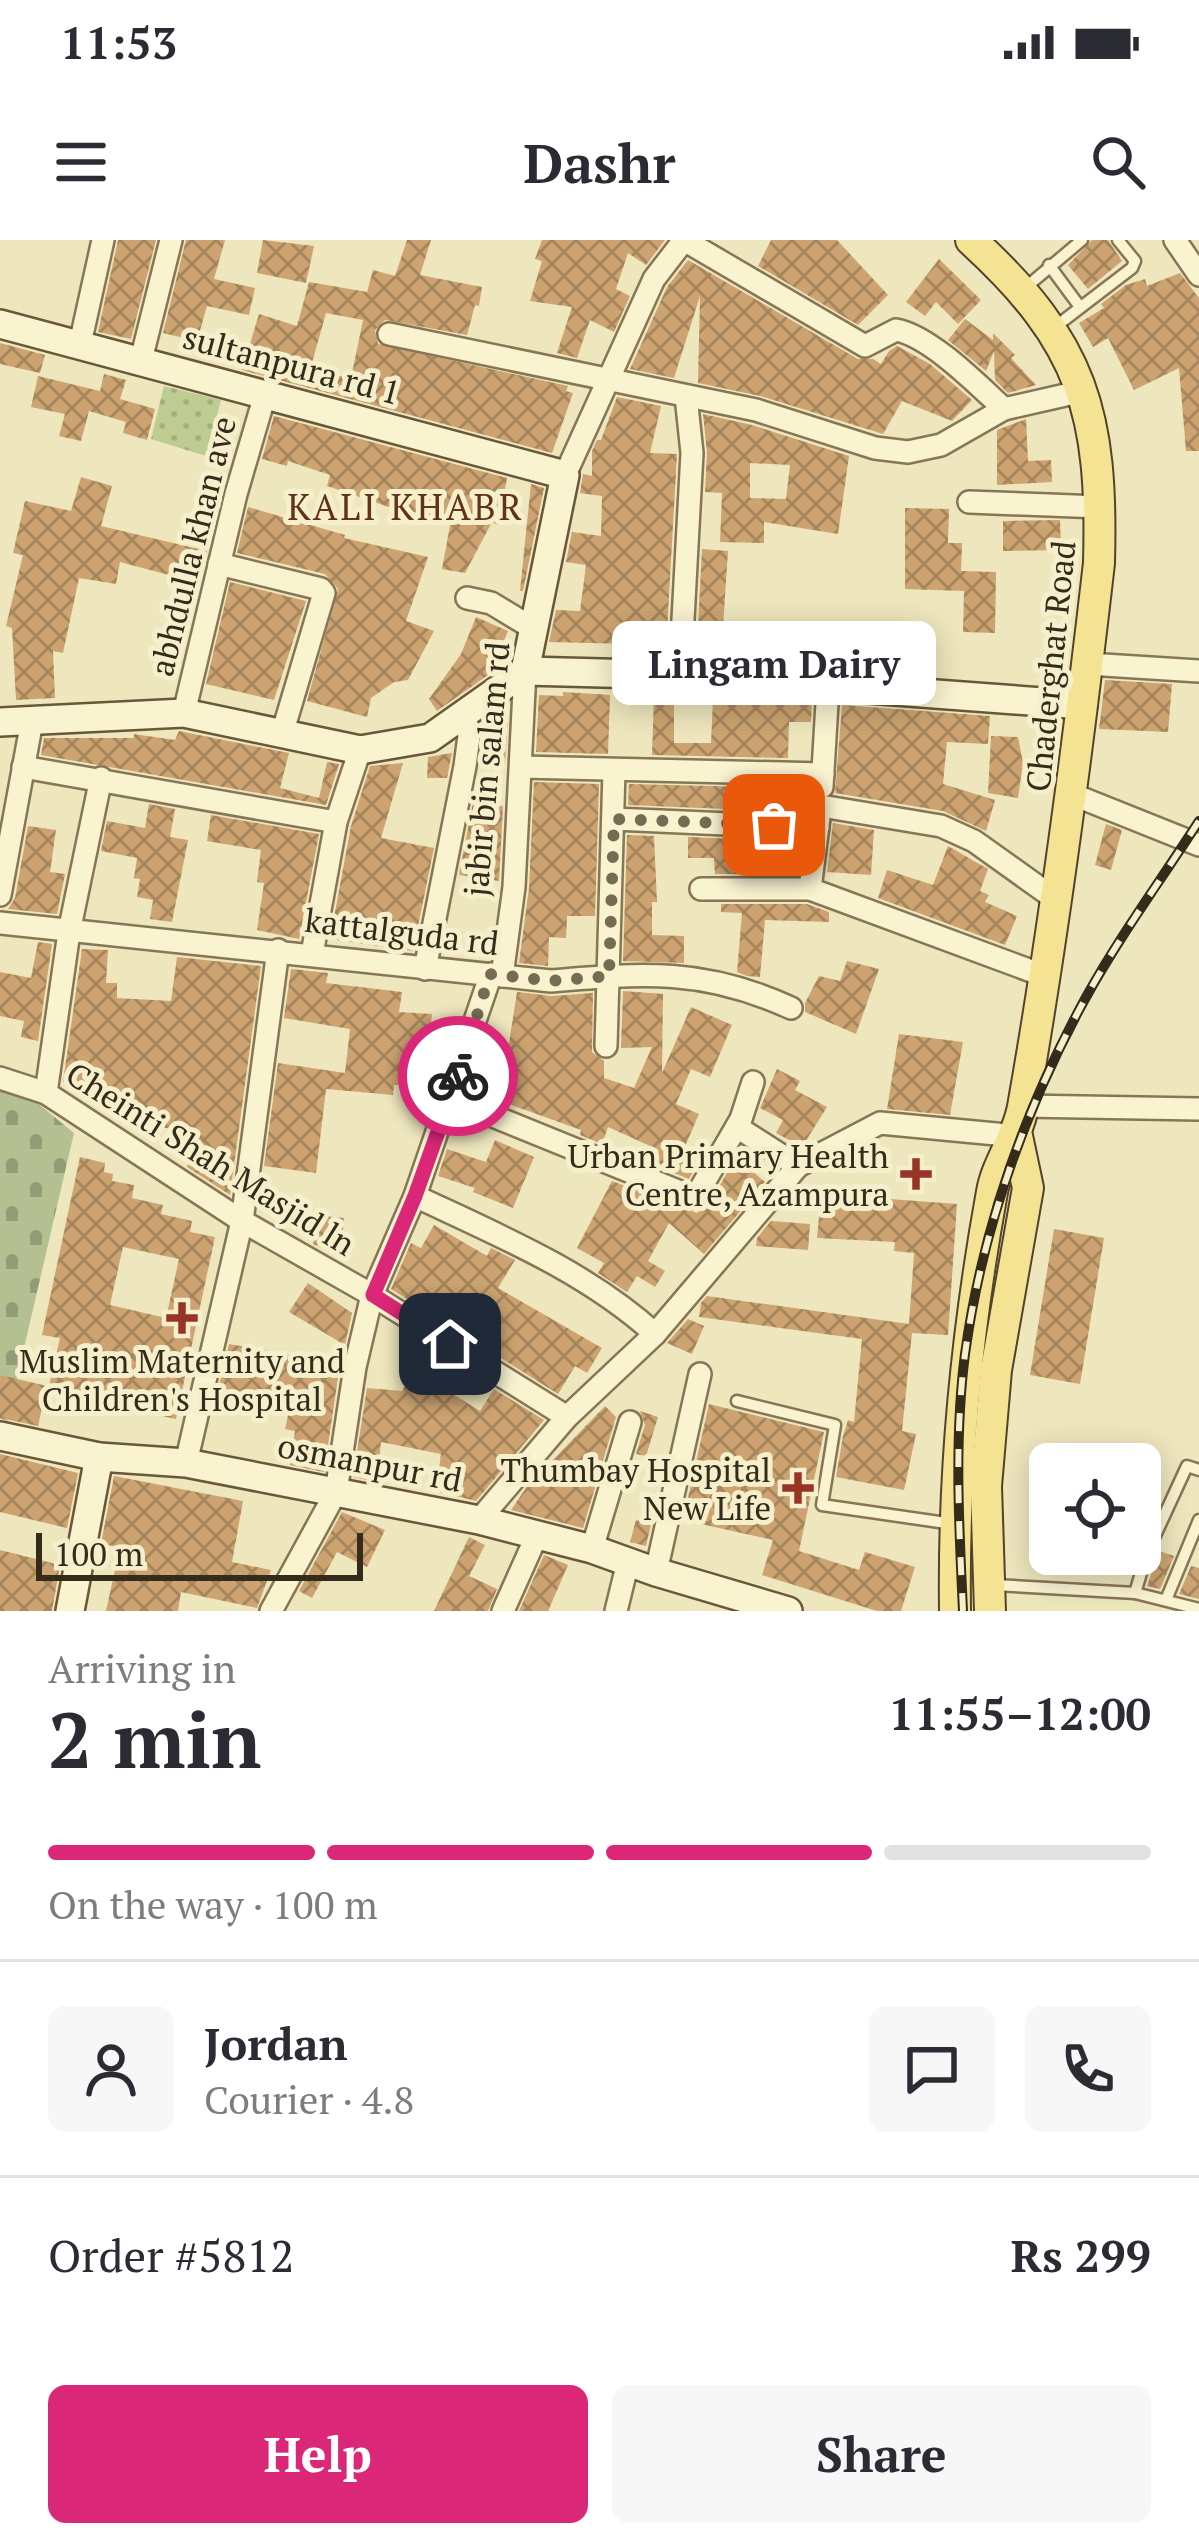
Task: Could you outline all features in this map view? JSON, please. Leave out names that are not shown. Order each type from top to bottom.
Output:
[{"type":"main road","name":"Chaderghat Road","points":[[955,1611],[955,1524],[965,1378],[993,1186],[1020,1121],[1058,901],[1088,664],[1100,507],[1092,419],[1083,391],[1052,329],[1022,290],[971,240]]},
{"type":"main road","name":"Chaderghat Road","points":[[988,1598],[986,1486],[996,1370],[1028,1188],[1020,1121]]},
{"type":"street","points":[[80,344],[103,240]]},
{"type":"street","points":[[141,360],[171,240]]},
{"type":"street","points":[[684,240],[865,346],[896,330],[909,334],[967,375],[1004,409]]},
{"type":"street","name":"jabir bin salam rd","points":[[337,1492],[355,1367],[373,1295],[415,1196],[496,975],[514,887],[525,670],[565,475],[654,279],[684,240]]},
{"type":"street","points":[[1175,240],[1199,274]]},
{"type":"street","name":"sultanpura rd 1","points":[[0,324],[565,475]]},
{"type":"street","points":[[389,334],[756,410],[875,448],[908,452],[941,445],[1004,409],[1083,391]]},
{"type":"street","name":"abhdulla khan ave","points":[[184,713],[265,395]]},
{"type":"street","points":[[680,675],[692,453],[686,396]]},
{"type":"street","points":[[969,502],[1100,507]]},
{"type":"street","points":[[220,564],[324,593],[282,734]]},
{"type":"street","points":[[467,598],[491,603],[534,629]]},
{"type":"street","points":[[1088,664],[1199,671]]},
{"type":"street","points":[[0,722],[184,713],[359,750],[430,738],[525,670],[680,675],[1083,705]]},
{"type":"street","points":[[810,889],[828,687]]},
{"type":"street","points":[[425,969],[470,736],[465,715]]},
{"type":"street","points":[[0,895],[32,721]]},
{"type":"street","points":[[312,954],[336,822],[359,750]]},
{"type":"street","points":[[23,767],[336,822]]},
{"type":"street","points":[[521,767],[823,774]]},
{"type":"street","points":[[606,1046],[614,770]]},
{"type":"street","points":[[46,1093],[69,932],[101,778]]},
{"type":"street","points":[[1074,794],[1199,845]]},
{"type":"street","points":[[614,819],[819,817],[941,826],[974,841],[1058,901]]},
{"type":"street","points":[[700,889],[810,889],[1045,976]]},
{"type":"street","name":"kattalguda rd","points":[[0,923],[551,981],[706,977],[791,1008]]},
{"type":"street","points":[[186,1463],[242,1221],[278,950]]},
{"type":"street","name":"Cheinti Shah Masjid ln","points":[[0,1078],[46,1093],[242,1221],[373,1295],[566,1417]]},
{"type":"street","points":[[451,1099],[695,1198],[737,1127],[753,1082]]},
{"type":"street","points":[[478,1520],[566,1417],[655,1334],[798,1166],[880,1123],[1020,1121],[1199,1108]]},
{"type":"street","points":[[737,1127],[798,1166]]},
{"type":"street","points":[[415,1196],[510,1241],[620,1302],[655,1334]]},
{"type":"street","points":[[656,1572],[700,1374]]},
{"type":"street","points":[[592,1549],[630,1423]]},
{"type":"street","name":"osmanpur rd","points":[[0,1436],[98,1457],[186,1463],[478,1520],[592,1549],[748,1605],[788,1611]]},
{"type":"street","points":[[70,1611],[98,1457]]},
{"type":"street","points":[[271,1611],[337,1492]]},
{"type":"street","points":[[503,1611],[537,1535]]},
{"type":"street","points":[[616,1611],[628,1562]]},
{"type":"lane","points":[[1022,290],[1082,240]]},
{"type":"lane","points":[[1052,329],[1132,268],[1135,261],[1118,240]]},
{"type":"lane","points":[[1049,266],[1080,307]]},
{"type":"lane","points":[[736,1401],[835,1425],[822,1505],[955,1524]]},
{"type":"lane","points":[[1135,1593],[1147,1553],[1187,1466],[1199,1470]]},
{"type":"lane","points":[[1166,1600],[1198,1528]]},
{"type":"lane","points":[[988,1598],[1135,1593],[1199,1609]]},
{"type":"green space","points":[[164,386],[221,400],[206,456],[151,439]]},
{"type":"green space","points":[[0,1089],[30,1097],[74,1133],[7,1421],[0,1419]]},
{"type":"building","points":[[118,240],[156,240],[131,339],[98,332]]},
{"type":"building","points":[[186,240],[225,240],[214,279],[255,288],[249,315],[207,306],[197,341],[163,333]]},
{"type":"building","points":[[263,240],[314,246],[306,283],[257,273]]},
{"type":"building","points":[[407,240],[431,240],[420,275],[482,287],[479,306],[475,305],[467,335],[385,320],[375,330],[378,344],[568,386],[566,391],[573,393],[552,453],[242,370],[259,314],[297,326],[309,282],[367,292],[373,270],[395,276]],"holes":[[[326,313],[363,320],[351,378],[310,370]]]},
{"type":"building","points":[[542,240],[665,240],[646,265],[628,253],[616,289],[630,296],[614,332],[590,320],[577,358],[557,353],[572,307],[530,301],[542,261],[535,259]]},
{"type":"building","points":[[771,240],[837,240],[888,295],[858,325],[758,266]]},
{"type":"building","points":[[1092,240],[1108,240],[1122,261],[1088,289],[1068,265]]},
{"type":"building","points":[[939,259],[981,300],[958,324],[936,302],[925,316],[906,302]]},
{"type":"building","points":[[688,260],[858,359],[881,364],[897,346],[930,364],[972,400],[952,421],[902,401],[883,434],[760,396],[698,383],[700,296],[674,378],[630,369],[667,287]]},
{"type":"building","points":[[1180,273],[1199,298],[1199,451],[1186,451],[1179,368],[1134,390],[1108,338],[1093,347],[1079,323],[1104,308],[1101,304],[1126,285],[1145,279],[1147,286]]},
{"type":"building","points":[[965,319],[993,340],[993,333],[1036,385],[1008,393],[995,380],[994,351],[986,371],[948,340]]},
{"type":"building","points":[[0,343],[45,355],[40,373],[0,364]]},
{"type":"building","points":[[104,374],[126,380],[120,399],[155,409],[147,440],[123,433],[126,422],[89,411],[81,441],[59,436],[65,414],[31,407],[38,376],[100,391]]},
{"type":"building","points":[[617,397],[661,406],[650,453],[677,454],[666,649],[549,642],[556,610],[580,611],[586,565],[566,562],[572,532],[601,536],[602,496],[580,493],[583,474],[592,476],[592,451]]},
{"type":"building","points":[[703,414],[849,456],[838,534],[764,522],[764,543],[720,542],[722,493],[705,492]],"holes":[[[750,463],[790,465],[786,499],[750,498]]]},
{"type":"building","points":[[274,416],[507,478],[498,525],[492,522],[465,573],[442,569],[451,520],[386,506],[327,486],[330,475],[288,461],[287,466],[262,459]]},
{"type":"building","points":[[1026,419],[1028,461],[1051,460],[1052,482],[997,485],[997,430]]},
{"type":"building","points":[[81,477],[112,486],[101,526],[207,551],[199,583],[120,562],[116,584],[79,578],[63,653],[53,651],[55,698],[16,700],[12,628],[6,626],[23,555],[13,553],[25,501],[71,511]]},
{"type":"building","points":[[531,484],[544,488],[520,591]]},
{"type":"building","points":[[248,507],[344,538],[428,557],[406,621],[434,631],[408,680],[394,682],[371,698],[367,717],[307,701],[338,589],[325,574],[237,553]]},
{"type":"building","points":[[905,508],[949,509],[948,543],[962,543],[961,571],[996,572],[995,633],[963,632],[964,591],[905,589]]},
{"type":"building","points":[[1060,520],[1061,550],[1003,551],[1003,521]]},
{"type":"building","points":[[702,549],[728,551],[723,627],[698,626]]},
{"type":"building","points":[[230,582],[306,601],[274,700],[206,684]]},
{"type":"building","points":[[476,617],[508,631],[491,673],[437,711],[429,699],[461,654]]},
{"type":"building","points":[[1105,680],[1172,684],[1168,732],[1099,729]]},
{"type":"building","points":[[563,692],[610,695],[608,754],[536,752],[539,695],[563,696]]},
{"type":"building","points":[[654,696],[674,696],[674,743],[711,743],[713,700],[812,703],[811,722],[789,722],[788,758],[652,755]]},
{"type":"building","points":[[842,705],[990,716],[988,744],[947,742],[943,784],[995,800],[986,831],[943,811],[835,793]]},
{"type":"building","points":[[508,717],[505,763],[481,761],[489,719]]},
{"type":"building","points":[[179,731],[289,753],[280,788],[319,798],[327,762],[339,764],[326,805],[41,755],[44,738],[134,738],[134,734],[175,740]]},
{"type":"building","points":[[991,736],[1018,737],[1023,763],[1018,798],[988,793]]},
{"type":"building","points":[[452,753],[447,778],[427,778],[428,757]]},
{"type":"building","points":[[403,763],[381,838],[434,848],[413,951],[330,939],[351,826],[370,766]]},
{"type":"building","points":[[534,782],[599,784],[595,916],[567,916],[566,938],[549,937],[548,966],[519,963],[529,888]]},
{"type":"building","points":[[629,784],[750,787],[750,810],[628,805]]},
{"type":"building","points":[[473,802],[503,806],[499,881],[459,875]]},
{"type":"building","points":[[149,804],[175,809],[170,837],[188,840],[172,922],[150,919],[153,900],[137,897],[137,858],[101,851],[107,821],[145,828]]},
{"type":"building","points":[[211,815],[319,834],[299,939],[257,930],[264,883],[257,882],[261,850],[207,841]]},
{"type":"building","points":[[833,823],[874,830],[871,875],[827,872]]},
{"type":"building","points":[[1106,824],[1122,830],[1111,870],[1095,865]]},
{"type":"building","points":[[28,826],[56,830],[50,872],[65,874],[57,914],[8,909],[15,898]]},
{"type":"building","points":[[627,835],[654,836],[657,902],[652,902],[652,935],[684,936],[684,963],[623,961]]},
{"type":"building","points":[[688,837],[801,842],[799,854],[754,850],[752,874],[715,874],[714,858],[688,858]]},
{"type":"building","points":[[948,846],[988,869],[980,891],[989,895],[985,902],[1017,916],[1005,945],[878,898],[887,870],[933,885]]},
{"type":"building","points":[[721,904],[807,904],[829,912],[829,922],[765,920],[760,977],[747,976],[737,972],[742,913],[721,912]]},
{"type":"building","points":[[38,942],[52,944],[38,1041],[21,1037],[24,1021],[0,1016],[0,972],[31,978]]},
{"type":"building","points":[[82,949],[108,950],[106,983],[117,983],[117,998],[171,1001],[177,957],[261,966],[230,1195],[187,1167],[196,1131],[137,1125],[114,1106],[117,1088],[63,1082]]},
{"type":"building","points":[[847,961],[879,969],[856,1034],[805,1012],[819,976],[840,981]]},
{"type":"building","points":[[291,969],[328,973],[326,983],[402,992],[399,1012],[432,1014],[431,1023],[457,1027],[437,1084],[394,1085],[393,1095],[326,1089],[316,1173],[264,1166],[278,1063],[345,1073],[350,1029],[284,1018]]},
{"type":"building","points":[[623,991],[663,994],[662,1073],[691,1007],[732,1025],[710,1077],[691,1069],[676,1104],[699,1114],[682,1153],[699,1161],[689,1179],[652,1164],[659,1150],[608,1127],[602,1144],[580,1135],[581,1130],[467,1089],[482,1048],[507,1056],[517,992],[593,993],[592,1052],[604,1061],[604,1078],[634,1088],[652,1047],[621,1048]]},
{"type":"building","points":[[899,1034],[963,1042],[950,1115],[887,1109]]},
{"type":"building","points":[[777,1069],[800,1081],[795,1090],[827,1107],[802,1147],[776,1133],[783,1120],[760,1108]]},
{"type":"building","points":[[495,1140],[534,1157],[513,1208],[438,1176],[447,1149],[486,1162]]},
{"type":"building","points":[[80,1157],[105,1163],[104,1172],[113,1174],[112,1181],[134,1185],[132,1198],[163,1205],[161,1214],[192,1221],[190,1232],[215,1237],[176,1419],[125,1408],[126,1404],[48,1391],[60,1338],[42,1335]],"holes":[[[123,1247],[179,1259],[166,1318],[110,1305]]]},
{"type":"building","points":[[736,1157],[765,1182],[704,1254],[669,1223],[648,1261],[665,1271],[655,1287],[637,1276],[627,1292],[598,1273],[604,1263],[577,1248],[612,1181],[697,1213],[708,1206]]},
{"type":"building","points":[[822,1187],[876,1190],[876,1198],[957,1204],[948,1335],[912,1333],[902,1431],[916,1434],[904,1490],[836,1477],[848,1420],[854,1422],[862,1339],[699,1317],[707,1296],[909,1324],[914,1253],[894,1251],[895,1242],[817,1238]]},
{"type":"building","points":[[315,1215],[344,1218],[341,1256],[313,1244]]},
{"type":"building","points":[[771,1221],[810,1224],[808,1250],[756,1246]]},
{"type":"building","points":[[434,1225],[487,1256],[491,1248],[515,1260],[498,1288],[602,1348],[587,1373],[575,1366],[558,1394],[391,1289],[411,1243],[421,1248]]},
{"type":"building","points":[[1054,1229],[1104,1238],[1080,1384],[1030,1375]]},
{"type":"building","points":[[308,1283],[352,1313],[345,1345],[289,1312]]},
{"type":"building","points":[[688,1319],[704,1326],[692,1354],[667,1343]]},
{"type":"building","points":[[229,1344],[340,1364],[324,1472],[290,1465],[295,1431],[285,1429],[289,1411],[216,1398]]},
{"type":"building","points":[[427,1347],[448,1360],[435,1383],[480,1411],[494,1389],[544,1420],[476,1501],[436,1491],[441,1454],[381,1442],[377,1482],[353,1477],[367,1388],[402,1391]]},
{"type":"building","points":[[0,1375],[47,1386],[38,1426],[0,1418]]},
{"type":"building","points":[[709,1404],[824,1432],[799,1551],[859,1570],[865,1552],[915,1567],[901,1611],[877,1611],[762,1575],[773,1540],[683,1520]]},
{"type":"building","points":[[605,1406],[616,1417],[583,1528],[511,1510],[526,1488]]},
{"type":"building","points":[[640,1411],[658,1417],[646,1456],[636,1454],[645,1425]]},
{"type":"building","points":[[0,1454],[78,1473],[67,1528],[0,1512]]},
{"type":"building","points":[[114,1476],[243,1501],[232,1562],[271,1570],[257,1608],[181,1592],[178,1611],[106,1611],[120,1547],[101,1544]]},
{"type":"building","points":[[342,1512],[385,1530],[367,1567],[337,1552],[312,1598],[299,1591]]},
{"type":"building","points":[[636,1520],[651,1524],[646,1546],[630,1542]]},
{"type":"building","points":[[469,1537],[485,1545],[469,1576],[497,1589],[488,1611],[434,1611]]},
{"type":"building","points":[[0,1550],[60,1565],[52,1611],[0,1611]]},
{"type":"building","points":[[1161,1552],[1174,1556],[1160,1589],[1147,1586],[1151,1575],[1161,1575]]},
{"type":"building","points":[[544,1555],[568,1565],[548,1611],[519,1611]]},
{"type":"building","points":[[1191,1566],[1199,1568],[1199,1599],[1179,1594]]},
{"type":"railway","points":[[963,1611],[959,1418],[973,1308],[995,1216],[1025,1127],[1063,1041],[1112,953],[1199,821]]},
{"type":"way so far","points":[[458,1076],[490,974],[551,981],[609,976],[614,819],[774,825]]},
{"type":"place","name":"Lingam Dairy","points":[[774,825]]},
{"type":"place","name":"Urban Primary Health Centre, Azampura","points":[[916,1174]]},
{"type":"place","name":"Muslim Maternity and Children's Hospital","points":[[182,1318]]},
{"type":"place","name":"Thumbay Hospital New Life","points":[[798,1488]]},
{"type":"district","name":"KALI KHABR","points":[[406,506]]},
{"type":"route","points":[[450,1344],[373,1295],[458,1076]]}]
